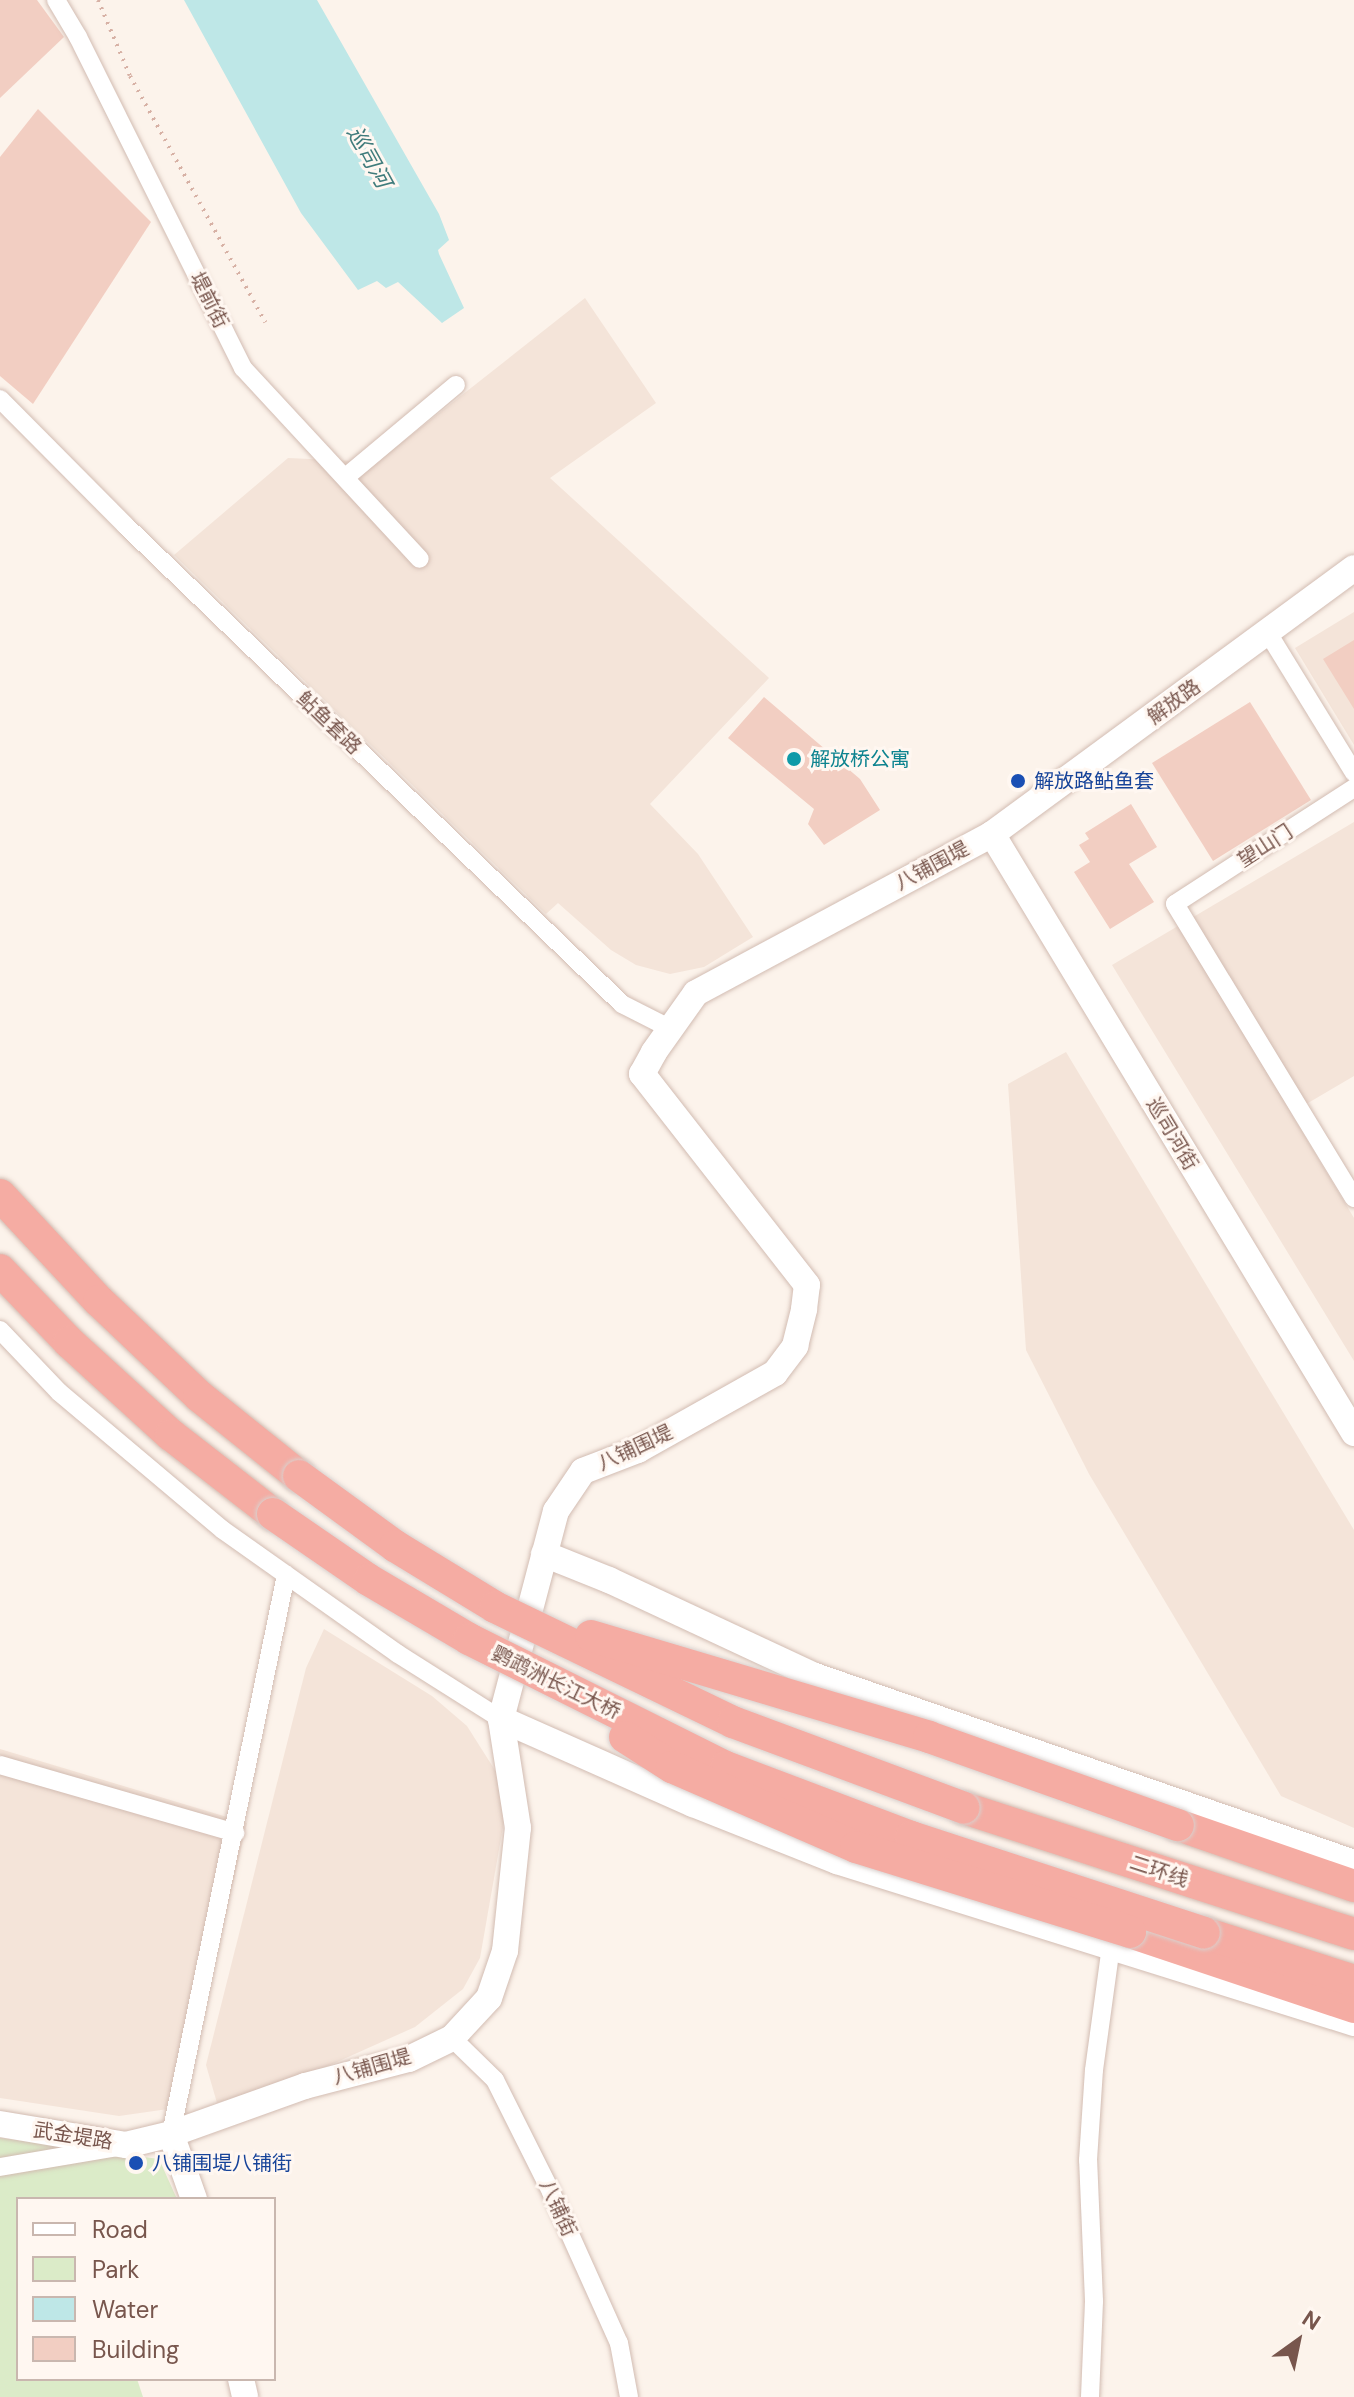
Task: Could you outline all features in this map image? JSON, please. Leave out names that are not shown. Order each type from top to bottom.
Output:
[{"type":"highway","name":"鹦鹉洲长江大桥","points":[[0,1195],[99,1301],[199,1396],[299,1476],[395,1546],[495,1607],[733,1722],[964,1808]]},
{"type":"highway","name":"鹦鹉洲长江大桥","points":[[0,1270],[69,1342],[171,1435],[273,1514],[369,1580],[512,1662],[726,1767],[911,1837],[1354,1981]]},
{"type":"highway","points":[[495,1607],[929,1737],[1354,1886]]},
{"type":"highway","points":[[512,1662],[672,1767],[856,1847],[1120,1939],[1354,2007]]},
{"type":"highway","name":"二环线","points":[[964,1808],[1354,1934]]},
{"type":"street","name":"堤前街","points":[[56,0],[78,37],[243,368],[347,476],[420,559]]},
{"type":"street","points":[[347,476],[456,385]]},
{"type":"street","name":"鲇鱼套路","points":[[0,399],[148,547],[622,1004],[671,1029]]},
{"type":"street","name":"解放路","points":[[992,834],[1354,568]]},
{"type":"street","points":[[1268,633],[1354,773]]},
{"type":"street","name":"望山门","points":[[1354,788],[1175,904],[1354,1198]]},
{"type":"street","name":"八铺围堤","points":[[171,2134],[305,2086],[409,2059],[452,2038],[489,1998],[505,1951],[518,1828],[501,1719],[556,1511],[583,1471],[638,1450],[775,1373],[795,1346],[807,1285],[642,1074],[696,993],[992,834]]},
{"type":"street","name":"巡司河街","points":[[992,834],[1354,1433]]},
{"type":"street","points":[[0,1330],[59,1392],[223,1530],[398,1654],[501,1719],[693,1804],[837,1861],[1120,1939],[1354,2023]]},
{"type":"street","points":[[544,1554],[609,1580],[815,1676],[1354,1863]]},
{"type":"street","points":[[193,2197],[171,2134],[286,1575]]},
{"type":"street","points":[[0,1765],[235,1833]]},
{"type":"street","points":[[1090,2397],[1094,2301],[1088,2160],[1094,2070],[1120,1939]]},
{"type":"street","name":"八铺街","points":[[452,2038],[495,2080],[551,2192],[619,2343],[629,2397]]},
{"type":"street","name":"武金堤路","points":[[0,2124],[126,2145],[171,2134]]},
{"type":"street","points":[[0,2167],[126,2145]]},
{"type":"path","points":[[98,0],[130,76],[265,322]]},
{"type":"shaded area","points":[[585,298],[656,403],[550,478],[769,678],[650,804],[698,854],[753,937],[704,967],[670,974],[636,965],[611,950],[558,903],[546,914],[174,555],[288,458],[377,462]]},
{"type":"shaded area","points":[[1354,612],[1354,745],[1295,648]]},
{"type":"shaded area","points":[[1354,822],[1354,1076],[1291,1113],[1354,1218],[1354,1361],[1112,965]]},
{"type":"shaded area","points":[[1066,1052],[1354,1530],[1354,1828],[1281,1796],[1089,1474],[1026,1350],[1008,1084]]},
{"type":"shaded area","points":[[324,1629],[432,1696],[467,1726],[498,1775],[504,1821],[480,1958],[463,1989],[415,2027],[308,2075],[217,2103],[206,2065],[306,1668]]},
{"type":"shaded area","points":[[0,1749],[247,1823],[182,2107],[119,2116],[0,2098]]},
{"type":"green space","points":[[0,2138],[159,2159],[176,2197],[16,2197],[16,2381],[138,2381],[143,2397],[0,2397]]},
{"type":"water","name":"巡司河","points":[[184,0],[317,0],[439,214],[449,240],[438,250],[439,254],[464,308],[442,323],[398,282],[386,288],[377,281],[358,290],[301,213]]},
{"type":"building","points":[[0,0],[37,0],[64,37],[0,98]]},
{"type":"building","points":[[38,109],[151,222],[33,404],[0,376],[0,157]]},
{"type":"building","points":[[1354,640],[1354,709],[1323,659]]},
{"type":"building","name":"解放桥公寓","points":[[764,697],[860,779],[880,810],[824,845],[808,824],[814,809],[728,738]]},
{"type":"building","points":[[1250,702],[1311,800],[1213,861],[1152,763]]},
{"type":"building","points":[[1131,804],[1157,847],[1129,864],[1154,902],[1110,929],[1074,872],[1090,862],[1079,845],[1089,839],[1085,833]]},
{"type":"place","name":"解放桥公寓","points":[[794,759]]},
{"type":"place","name":"解放路鲇鱼套","points":[[1018,781]]},
{"type":"place","name":"八铺围堤八铺街","points":[[136,2163]]}]
